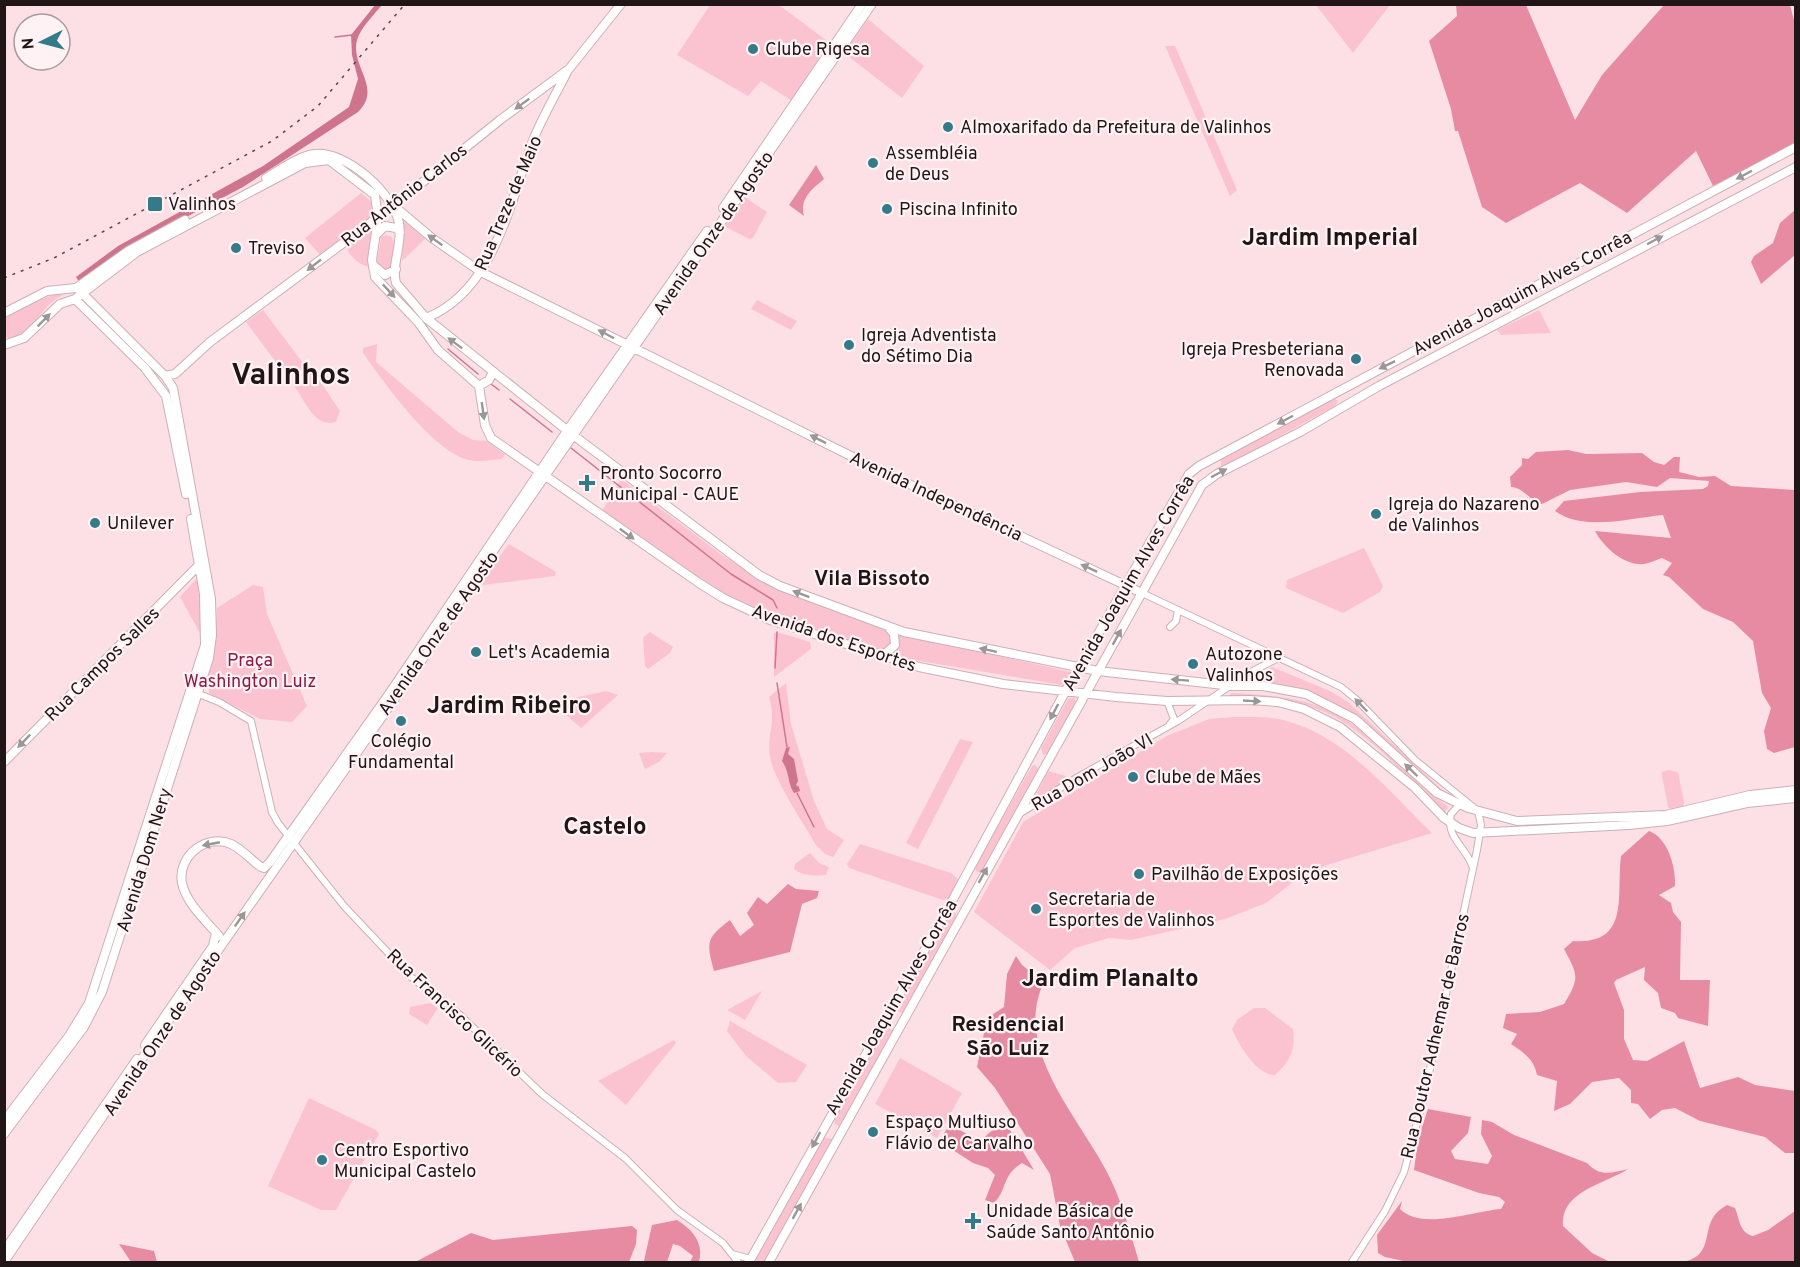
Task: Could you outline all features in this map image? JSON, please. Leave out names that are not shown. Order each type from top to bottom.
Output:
[{"type":"main road","name":"Rua Antônio Carlos","points":[[175,374],[210,342],[378,218],[568,69],[621,4]]},
{"type":"main road","name":"Avenida Onze de Agosto","points":[[631,347],[862,4]]},
{"type":"main road","name":"Avenida Onze de Agosto","points":[[4,1262],[264,885],[290,840],[389,694],[872,4]]},
{"type":"main road","name":"Rua Treze de Maio","points":[[426,318],[458,298],[481,272],[506,217],[536,135],[568,69]]},
{"type":"main road","points":[[546,86],[553,90],[554,99]]},
{"type":"main road","name":"Avenida Joaquim Alves Corrêa","points":[[750,1261],[951,903],[1065,692],[1186,479],[1199,466],[1796,147]]},
{"type":"main road","name":"Avenida Independência","points":[[80,291],[128,251],[309,155],[336,156],[380,189],[393,206],[432,238],[481,272],[560,309],[631,347],[875,468],[1142,593]]},
{"type":"main road","points":[[7,343],[31,333],[60,304],[75,299],[80,291],[136,252],[314,160],[337,163],[375,195],[378,218],[372,265],[375,277],[418,322],[438,350],[479,386],[489,380],[493,372]]},
{"type":"main road","name":"Avenida Joaquim Alves Corrêa","points":[[769,1263],[1198,490],[1206,481],[1796,166]]},
{"type":"main road","name":"Avenida dos Esportes","points":[[393,206],[400,232],[395,278],[400,289],[426,318],[570,433],[759,575],[780,586],[928,639],[1098,671],[1233,686],[1254,685],[1306,694],[1343,710],[1371,732],[1437,793],[1478,811],[1526,822],[1666,815],[1750,795],[1796,790]]},
{"type":"main road","points":[[376,237],[385,226],[396,228],[400,232]]},
{"type":"main road","points":[[372,265],[385,275],[396,269]]},
{"type":"main road","points":[[4,313],[47,291],[80,291],[165,376],[179,399],[202,563]]},
{"type":"main road","points":[[75,299],[145,368],[166,396],[202,563]]},
{"type":"main road","points":[[165,376],[175,374],[166,396]]},
{"type":"main road","name":"Avenida dos Esportes","points":[[479,386],[485,425],[491,438],[723,598],[770,620],[930,670],[1065,692],[1087,692],[1167,701],[1209,699],[1278,702],[1323,717],[1340,727],[1414,787],[1450,822]]},
{"type":"main road","name":"Avenida Dom Nery","points":[[4,1121],[69,1036],[90,1003],[194,692],[209,658],[212,635],[212,599],[202,563]]},
{"type":"main road","name":"Rua Campos Salles","points":[[4,762],[202,563]]},
{"type":"main road","points":[[876,655],[886,653],[895,645],[894,634],[888,626]]},
{"type":"main road","points":[[1249,673],[1254,685]]},
{"type":"main road","points":[[1209,683],[1209,699]]},
{"type":"main road","name":"Avenida Dom Nery","points":[[4,1134],[78,1035],[102,992],[194,692]]},
{"type":"main road","points":[[1450,822],[1466,831],[1480,834],[1667,821],[1747,803],[1796,798]]},
{"type":"main road","name":"Avenida Onze de Agosto","points":[[261,867],[267,866],[290,840]]},
{"type":"main road","points":[[224,942],[184,891],[181,880],[186,860],[197,847],[218,841],[239,849],[261,867],[264,885]]},
{"type":"main road","name":"Avenida Onze de Agosto","points":[[4,1251],[213,946],[216,933]]},
{"type":"street","name":"Avenida Independência","points":[[1142,593],[1349,693],[1415,760],[1462,803]]},
{"type":"street","points":[[1170,627],[1176,621],[1178,610]]},
{"type":"street","name":"Rua Dom João VI","points":[[1017,816],[1078,777],[1166,728],[1233,686],[1249,673],[1278,658]]},
{"type":"street","name":"Rua Francisco Glicério","points":[[194,692],[251,721],[272,812],[290,840],[344,906],[411,977],[460,1015],[542,1094],[625,1158],[678,1210],[723,1243],[738,1263]]},
{"type":"street","name":"Rua Dom João VI","points":[[1166,728],[1174,719],[1167,701]]},
{"type":"street","points":[[1462,803],[1450,814],[1450,822],[1454,839],[1466,852],[1473,868]]},
{"type":"street","name":"Rua Doutor Adhemar de Barros","points":[[1352,1263],[1396,1191],[1404,1172],[1425,1092],[1477,850],[1480,834],[1478,811]]},
{"type":"street","points":[[1466,852],[1477,850]]},
{"type":"street","name":"Rua Francisco Glicério","points":[[732,1254],[750,1261]]},
{"type":"green space","name":"Clube Rigesa","points":[[710,5],[779,5],[830,43],[792,101],[761,81],[748,96],[677,55]]},
{"type":"green space","points":[[1316,5],[1390,5],[1353,53]]},
{"type":"green space","points":[[868,19],[924,66],[902,98],[844,53]]},
{"type":"green space","points":[[1165,46],[1175,46],[1237,190],[1230,196]]},
{"type":"green space","points":[[361,193],[374,204],[374,215],[321,256],[305,238]]},
{"type":"green space","points":[[743,196],[767,212],[753,238],[749,239],[726,227],[726,221]]},
{"type":"green space","points":[[402,219],[425,239],[402,261],[404,231]]},
{"type":"green space","points":[[373,228],[369,267],[355,260],[347,247]]},
{"type":"green space","points":[[386,235],[392,237],[395,248],[392,268],[386,271],[377,263],[381,237]]},
{"type":"green space","points":[[53,295],[63,295],[54,300],[22,334],[13,339],[5,337],[6,318],[30,304]]},
{"type":"green space","points":[[757,300],[797,321],[791,330],[751,309]]},
{"type":"green space","points":[[263,310],[306,367],[287,377],[246,322]]},
{"type":"green space","points":[[1539,310],[1551,333],[1501,335],[1497,330]]},
{"type":"green space","points":[[377,344],[376,362],[458,432],[473,440],[487,441],[505,455],[502,459],[479,461],[465,459],[437,441],[409,413],[363,353],[363,348]]},
{"type":"green space","points":[[314,372],[340,411],[336,422],[329,423],[316,417],[293,384]]},
{"type":"green space","points":[[1333,398],[1338,401],[1335,406],[1223,467],[1221,465],[1221,458]]},
{"type":"green space","points":[[621,479],[722,555],[772,586],[888,631],[1071,672],[1071,679],[1062,685],[902,658],[770,617],[699,581],[602,511]]},
{"type":"green space","points":[[509,544],[556,572],[555,576],[483,585],[482,579]]},
{"type":"green space","points":[[1364,548],[1383,586],[1380,592],[1343,613],[1286,588],[1287,580]]},
{"type":"green space","points":[[199,576],[201,635],[180,597]]},
{"type":"green space","name":"Praça Washington Luiz","points":[[253,585],[263,587],[267,614],[307,706],[292,722],[260,719],[209,693],[209,670],[214,652],[217,608]]},
{"type":"green space","points":[[650,632],[673,647],[670,653],[648,669],[645,666],[643,638]]},
{"type":"green space","points":[[774,633],[810,642],[811,649],[774,677]]},
{"type":"green space","points":[[1272,667],[1330,691],[1348,702],[1451,798],[1438,792],[1378,735],[1335,704],[1312,693],[1286,686],[1256,683],[1253,677]]},
{"type":"green space","points":[[786,683],[791,724],[814,801],[827,829],[844,840],[833,857],[825,854],[816,845],[783,789],[770,757],[772,715],[769,697]]},
{"type":"green space","points":[[606,691],[618,695],[581,728],[557,707],[561,701]]},
{"type":"green space","points":[[1232,693],[1283,697],[1322,708],[1339,716],[1357,727],[1427,791],[1448,806],[1443,817],[1386,756],[1335,717],[1295,703],[1226,698]]},
{"type":"green space","points":[[1074,697],[1077,703],[1047,754],[1043,755],[1041,748],[1068,699]]},
{"type":"green space","points":[[1265,717],[1283,720],[1305,727],[1326,738],[1364,766],[1432,833],[1327,865],[1297,879],[1266,903],[1225,919],[1131,940],[1109,938],[1075,948],[1050,970],[974,912],[1023,822],[1167,736],[1209,719]]},
{"type":"green space","points":[[960,739],[973,742],[918,849],[906,843]]},
{"type":"green space","points":[[639,753],[667,753],[659,762],[645,769]]},
{"type":"green space","points":[[1035,765],[1040,770],[983,871],[980,873],[976,871],[975,866],[1032,766]]},
{"type":"green space","points":[[1668,770],[1678,772],[1684,802],[1683,807],[1672,810],[1668,807],[1662,776],[1662,772]]},
{"type":"green space","points":[[1048,771],[1066,776],[1068,780],[1033,801]]},
{"type":"green space","points":[[860,844],[951,873],[958,879],[950,898],[943,900],[849,868],[847,864]]},
{"type":"green space","points":[[810,853],[819,863],[829,867],[826,875],[805,874],[794,869],[795,864]]},
{"type":"green space","points":[[954,911],[957,916],[902,1014],[896,1009],[950,913]]},
{"type":"green space","points":[[762,991],[745,1020],[727,1010]]},
{"type":"green space","points":[[430,1003],[438,1008],[427,1025],[409,1014],[410,1007]]},
{"type":"green space","points":[[1254,1008],[1265,1008],[1293,1029],[1294,1043],[1291,1055],[1275,1075],[1268,1074],[1255,1065],[1232,1029],[1237,1020]]},
{"type":"green space","points":[[730,1021],[807,1065],[796,1082],[778,1083],[746,1056],[727,1031]]},
{"type":"green space","points":[[888,1024],[894,1030],[841,1127],[835,1124],[834,1118]]},
{"type":"green space","points":[[674,1040],[676,1043],[626,1105],[598,1081]]},
{"type":"green space","points":[[900,1058],[962,1093],[937,1138],[875,1104]]},
{"type":"green space","name":"Centro Esportivo Municipal Castelo","points":[[309,1098],[376,1130],[379,1134],[336,1210],[321,1210],[268,1186]]},
{"type":"green space","points":[[824,1137],[832,1139],[832,1142],[766,1262],[754,1262]]},
{"type":"shaded area","points":[[375,5],[382,5],[357,40],[358,59],[367,85],[365,103],[358,112],[243,187],[158,232],[80,283],[76,277],[118,246],[263,166],[349,107],[358,79],[352,55],[351,35]]},
{"type":"shaded area","points":[[1456,5],[1526,5],[1575,120],[1602,75],[1664,5],[1790,5],[1796,28],[1795,145],[1713,186],[1696,151],[1627,213],[1580,183],[1506,223],[1482,207],[1458,131],[1455,131],[1451,109],[1429,41],[1457,16]]},
{"type":"shaded area","points":[[816,165],[824,179],[805,199],[804,216],[789,205]]},
{"type":"shaded area","points":[[1795,210],[1795,255],[1761,284],[1751,262],[1754,256],[1773,243],[1780,223]]},
{"type":"shaded area","points":[[1568,450],[1586,454],[1642,453],[1654,462],[1664,465],[1674,457],[1680,457],[1679,472],[1699,477],[1715,476],[1731,486],[1795,490],[1795,747],[1774,753],[1767,749],[1764,731],[1771,708],[1762,693],[1753,641],[1733,622],[1703,609],[1669,577],[1663,575],[1672,563],[1662,558],[1642,564],[1626,561],[1608,548],[1595,531],[1671,538],[1663,515],[1622,521],[1593,522],[1580,521],[1555,511],[1564,501],[1640,492],[1703,489],[1708,486],[1709,481],[1670,478],[1657,487],[1626,482],[1570,490],[1542,504],[1511,487],[1510,477],[1522,465],[1522,458],[1528,459],[1536,452]]},
{"type":"shaded area","points":[[790,747],[788,754],[794,759],[798,781],[796,785],[800,791],[794,793],[782,761],[786,748]]},
{"type":"shaded area","points":[[1649,831],[1666,846],[1674,870],[1675,886],[1659,895],[1671,903],[1673,912],[1681,922],[1680,980],[1710,980],[1708,1026],[1678,1018],[1675,1013],[1661,1008],[1658,993],[1644,980],[1645,967],[1616,980],[1614,983],[1624,1010],[1624,1039],[1633,1060],[1647,1061],[1684,1041],[1700,1088],[1738,1077],[1755,1085],[1795,1091],[1795,1153],[1785,1153],[1765,1137],[1700,1121],[1675,1108],[1662,1110],[1650,1119],[1638,1104],[1631,1103],[1631,1090],[1619,1078],[1592,1082],[1570,1104],[1554,1111],[1557,1081],[1537,1075],[1531,1061],[1511,1044],[1517,1034],[1503,1028],[1506,1014],[1540,1012],[1564,1004],[1573,988],[1575,977],[1564,949],[1573,941],[1592,940],[1604,935],[1612,926],[1617,915],[1619,901],[1621,856]]},
{"type":"shaded area","points":[[788,884],[796,889],[819,891],[817,898],[802,904],[790,952],[714,971],[709,947],[716,931],[730,920],[740,936],[754,925],[747,913],[758,897],[767,904]]},
{"type":"shaded area","points":[[1016,956],[1022,965],[1044,982],[1036,1007],[1036,1032],[1042,1056],[1066,1105],[1107,1172],[1125,1217],[1139,1262],[1075,1262],[1060,1226],[1050,1174],[995,1088],[977,1067],[987,1018],[1004,1007],[1007,974]]},
{"type":"shaded area","points":[[1428,1109],[1471,1117],[1468,1133],[1451,1151],[1455,1159],[1488,1164],[1492,1156],[1481,1134],[1482,1120],[1492,1122],[1514,1135],[1587,1163],[1601,1172],[1611,1173],[1628,1169],[1576,1197],[1564,1214],[1563,1226],[1592,1253],[1610,1262],[1408,1262],[1385,1257],[1378,1253],[1377,1235],[1402,1201],[1400,1209],[1421,1219],[1448,1218],[1501,1209],[1505,1202],[1499,1197],[1479,1193],[1414,1170],[1418,1139]]},
{"type":"shaded area","points":[[950,1124],[980,1142],[997,1128],[1010,1130],[1034,1170],[1022,1163],[1011,1173],[994,1203],[985,1200],[995,1175],[988,1168],[973,1163],[939,1141]]},
{"type":"shaded area","points":[[1727,1205],[1735,1208],[1742,1229],[1753,1236],[1768,1230],[1795,1211],[1795,1262],[1680,1262],[1690,1260],[1703,1249],[1712,1219]]},
{"type":"shaded area","points":[[677,1220],[696,1238],[700,1249],[699,1262],[690,1262],[693,1256],[680,1246],[673,1244],[667,1262],[644,1261],[652,1225]]},
{"type":"shaded area","points":[[632,1226],[637,1230],[636,1244],[629,1262],[415,1262],[471,1233],[493,1240]]},
{"type":"shaded area","points":[[119,1244],[154,1251],[157,1262],[131,1262]]},
{"type":"waterway","points":[[335,37],[352,35]]},
{"type":"waterway","points":[[448,349],[478,374]]},
{"type":"waterway","points":[[491,384],[499,390]]},
{"type":"waterway","points":[[510,399],[552,432]]},
{"type":"waterway","points":[[571,448],[731,574],[773,600],[777,608]]},
{"type":"waterway","points":[[775,668],[777,632]]},
{"type":"waterway","points":[[777,683],[787,747]]},
{"type":"waterway","points":[[797,793],[814,827]]},
{"type":"railway","points":[[4,278],[54,258],[272,141],[318,106],[405,4]]},
{"type":"place","name":"Clube Rigesa","points":[[753,49]]},
{"type":"place","name":"Almoxarifado da Prefeitura de Valinhos","points":[[948,127]]},
{"type":"place","name":"Assembléia de Deus","points":[[873,163]]},
{"type":"place","name":"Valinhos","points":[[155,204]]},
{"type":"place","name":"Piscina Infinito","points":[[887,209]]},
{"type":"place","name":"Treviso","points":[[236,248]]},
{"type":"place","name":"Igreja Adventista do Sétimo Dia","points":[[849,345]]},
{"type":"place","name":"Igreja Presbeteriana Renovada","points":[[1356,359]]},
{"type":"place","name":"Pronto Socorro Municipal - CAUE","points":[[587,483]]},
{"type":"place","name":"Igreja do Nazareno de Valinhos","points":[[1376,514]]},
{"type":"place","name":"Unilever","points":[[95,523]]},
{"type":"place","name":"Let's Academia","points":[[476,652]]},
{"type":"place","name":"Autozone Valinhos","points":[[1193,664]]},
{"type":"place","name":"Colégio Fundamental","points":[[401,721]]},
{"type":"place","name":"Clube de Mães","points":[[1133,777]]},
{"type":"place","name":"Pavilhão de Exposições","points":[[1139,874]]},
{"type":"place","name":"Secretaria de Esportes de Valinhos","points":[[1036,909]]},
{"type":"place","name":"Espaço Multiuso Flávio de Carvalho","points":[[873,1132]]},
{"type":"place","name":"Centro Esportivo Municipal Castelo","points":[[322,1160]]},
{"type":"place","name":"Unidade Básica de Saúde Santo Antônio","points":[[973,1221]]},
{"type":"district","name":"Jardim Imperial","points":[[1330,237]]},
{"type":"district","name":"Valinhos","points":[[291,374]]},
{"type":"district","name":"Vila Bissoto","points":[[872,578]]},
{"type":"district","name":"Jardim Ribeiro","points":[[509,705]]},
{"type":"district","name":"Castelo","points":[[605,826]]},
{"type":"district","name":"Jardim Planalto","points":[[1110,978]]},
{"type":"district","name":"Residencial São Luiz","points":[[1008,1036]]}]
